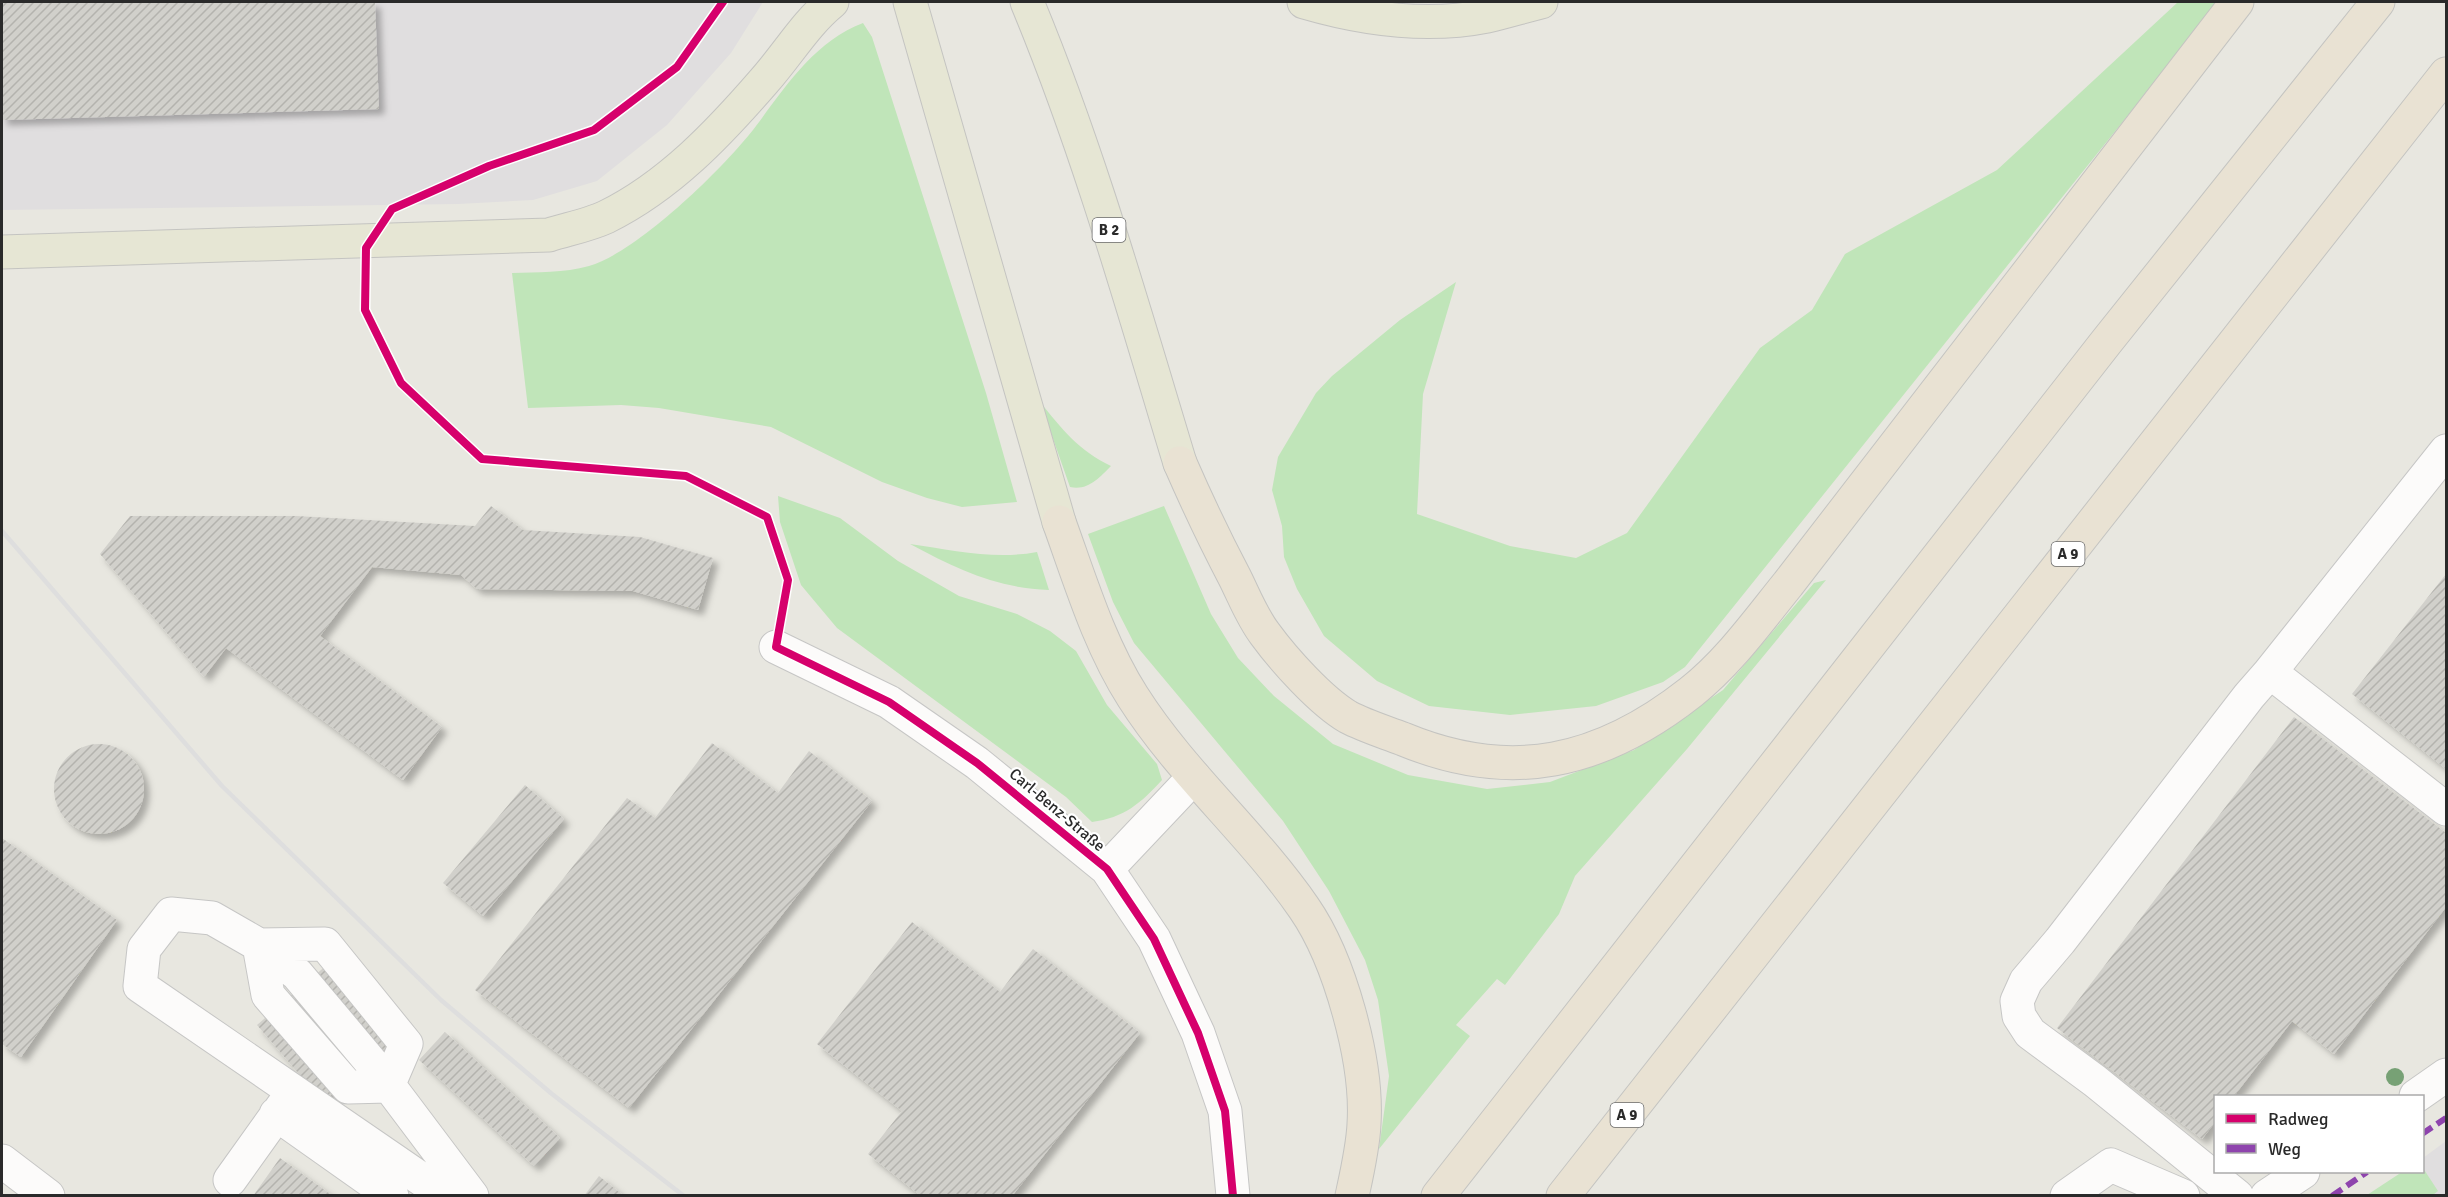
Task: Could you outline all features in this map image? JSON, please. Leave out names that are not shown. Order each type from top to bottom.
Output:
[{"type":"highway","points":[[1180,463],[1211,531],[1264,633],[1300,675],[1348,716],[1422,747],[1477,762],[1516,765],[1560,760],[1611,741],[1654,718],[1691,692],[1735,649],[1788,584],[2237,2]]},
{"type":"highway","points":[[1438,1196],[2107,341],[2378,2]]},
{"type":"highway","name":"A 9","points":[[1563,1196],[2446,74]]},
{"type":"highway","points":[[1059,522],[1100,632],[1132,697],[1194,777],[1305,909],[1331,956],[1349,1015],[1361,1074],[1365,1124],[1352,1196]]},
{"type":"main road","points":[[2,252],[549,235],[604,218],[643,197],[709,141],[765,81],[814,16],[832,2]]},
{"type":"main road","points":[[910,2],[1059,522]]},
{"type":"main road","name":"B 2","points":[[1027,2],[1055,67],[1117,253],[1180,463]]},
{"type":"main road","points":[[1304,2],[1382,20],[1487,16],[1542,2]]},
{"type":"street","points":[[2237,1196],[2095,1081],[2031,1033],[2019,1016],[2017,1000],[2026,981],[2060,941],[2249,696],[2446,451]]},
{"type":"street","name":"Carl-Benz-Straße","points":[[776,647],[898,709],[977,763],[1107,869],[1154,939],[1198,1033],[1225,1111],[1233,1196]]},
{"type":"street","points":[[2270,672],[2446,809]]},
{"type":"street","points":[[1107,869],[1194,777]]},
{"type":"street","points":[[392,1196],[285,1102],[140,986],[144,949],[171,914],[212,918],[259,945],[297,974],[388,1086],[472,1196]]},
{"type":"street","points":[[2417,1095],[2446,1075]]},
{"type":"street","points":[[230,1180],[285,1102]]},
{"type":"street","points":[[285,1102],[446,1196]]},
{"type":"street","points":[[2,1161],[48,1196]]},
{"type":"street","points":[[2067,1196],[2111,1165],[2183,1196]]},
{"type":"street","points":[[2267,1196],[2302,1173]]},
{"type":"shaded area","points":[[2,2],[763,2],[731,53],[667,125],[597,181],[533,200],[458,204],[2,210]]},
{"type":"shaded area","points":[[2446,1141],[2446,1195],[2367,1196],[2424,1173],[2424,1157]]},
{"type":"green space","points":[[2178,2],[2219,2],[1685,667],[1663,682],[1596,706],[1510,715],[1429,706],[1377,681],[1324,636],[1297,589],[1284,557],[1282,526],[1272,490],[1278,457],[1316,393],[1332,376],[1400,320],[1456,282],[1423,394],[1417,514],[1510,546],[1576,558],[1627,533],[1760,348],[1812,310],[1845,254],[1997,170]]},
{"type":"green space","points":[[863,23],[872,37],[986,393],[1017,502],[962,507],[927,498],[882,482],[771,427],[659,408],[621,405],[528,408],[512,273],[560,271],[589,266],[609,258],[631,244],[679,206],[724,163],[790,81],[816,53],[830,41]]},
{"type":"green space","points":[[1040,402],[1063,430],[1080,446],[1111,466],[1093,482],[1082,487],[1070,487]]},
{"type":"green space","points":[[778,496],[840,518],[898,561],[959,596],[1017,614],[1050,631],[1076,651],[1107,705],[1157,764],[1162,780],[1147,796],[1123,813],[1092,822],[1066,797],[837,628],[801,585],[780,522]]},
{"type":"green space","points":[[1164,506],[1211,614],[1238,658],[1274,696],[1333,744],[1408,775],[1487,789],[1550,782],[1634,750],[1723,690],[1814,583],[1826,580],[1687,749],[1575,876],[1559,914],[1505,985],[1497,979],[1456,1025],[1470,1036],[1379,1149],[1389,1076],[1378,1000],[1365,960],[1329,891],[1283,821],[1134,643],[1113,602],[1088,534]]},
{"type":"green space","points":[[910,544],[989,555],[1037,552],[1049,590],[1011,585],[977,576]]},
{"type":"green space","points":[[2424,1170],[2438,1191],[2433,1195],[2367,1195],[2400,1173],[2424,1173]]},
{"type":"building","points":[[2,2],[375,2],[379,109],[2,120]]},
{"type":"building","points":[[491,506],[523,530],[640,537],[713,558],[698,610],[633,591],[477,589],[461,575],[372,567],[320,636],[442,727],[403,780],[226,648],[204,677],[100,554],[130,516],[296,516],[475,526]]},
{"type":"building","points":[[2446,574],[2446,769],[2352,694]]},
{"type":"building","points":[[2294,717],[2446,833],[2446,907],[2334,1054],[2292,1021],[2235,1095],[2214,1095],[2214,1124],[2202,1139],[2057,1028]]},
{"type":"building","points":[[712,743],[778,793],[809,751],[872,801],[629,1108],[475,990],[627,798],[655,818]]},
{"type":"building","points":[[99,744],[116,748],[131,757],[140,772],[144,789],[140,806],[131,821],[116,830],[99,834],[82,830],[67,821],[58,806],[54,789],[58,772],[67,757],[82,748]]},
{"type":"building","points":[[525,785],[564,819],[483,916],[443,883]]},
{"type":"building","points":[[2,838],[117,920],[21,1057],[2,1044]]},
{"type":"building","points":[[912,922],[1000,992],[1033,949],[1140,1033],[1012,1196],[921,1196],[868,1154],[902,1111],[817,1044]]},
{"type":"building","points":[[328,964],[394,1041],[323,1102],[257,1025]]},
{"type":"building","points":[[445,1032],[560,1138],[534,1166],[419,1060]]},
{"type":"building","points":[[280,1158],[333,1196],[253,1196]]},
{"type":"building","points":[[599,1176],[624,1196],[584,1196]]},
{"type":"railway","points":[[2,531],[222,786],[441,1000],[552,1094],[684,1196]]},
{"type":"marked path","points":[[2424,1133],[2446,1118]]},
{"type":"marked path","points":[[2332,1196],[2366,1173]]},
{"type":"cycle path","points":[[723,2],[677,67],[594,130],[489,166],[392,209],[366,248],[365,310],[401,383],[482,459],[686,476],[767,517],[788,580],[776,647],[889,702],[977,763],[1107,869],[1154,939],[1198,1033],[1225,1111],[1233,1196]]}]
